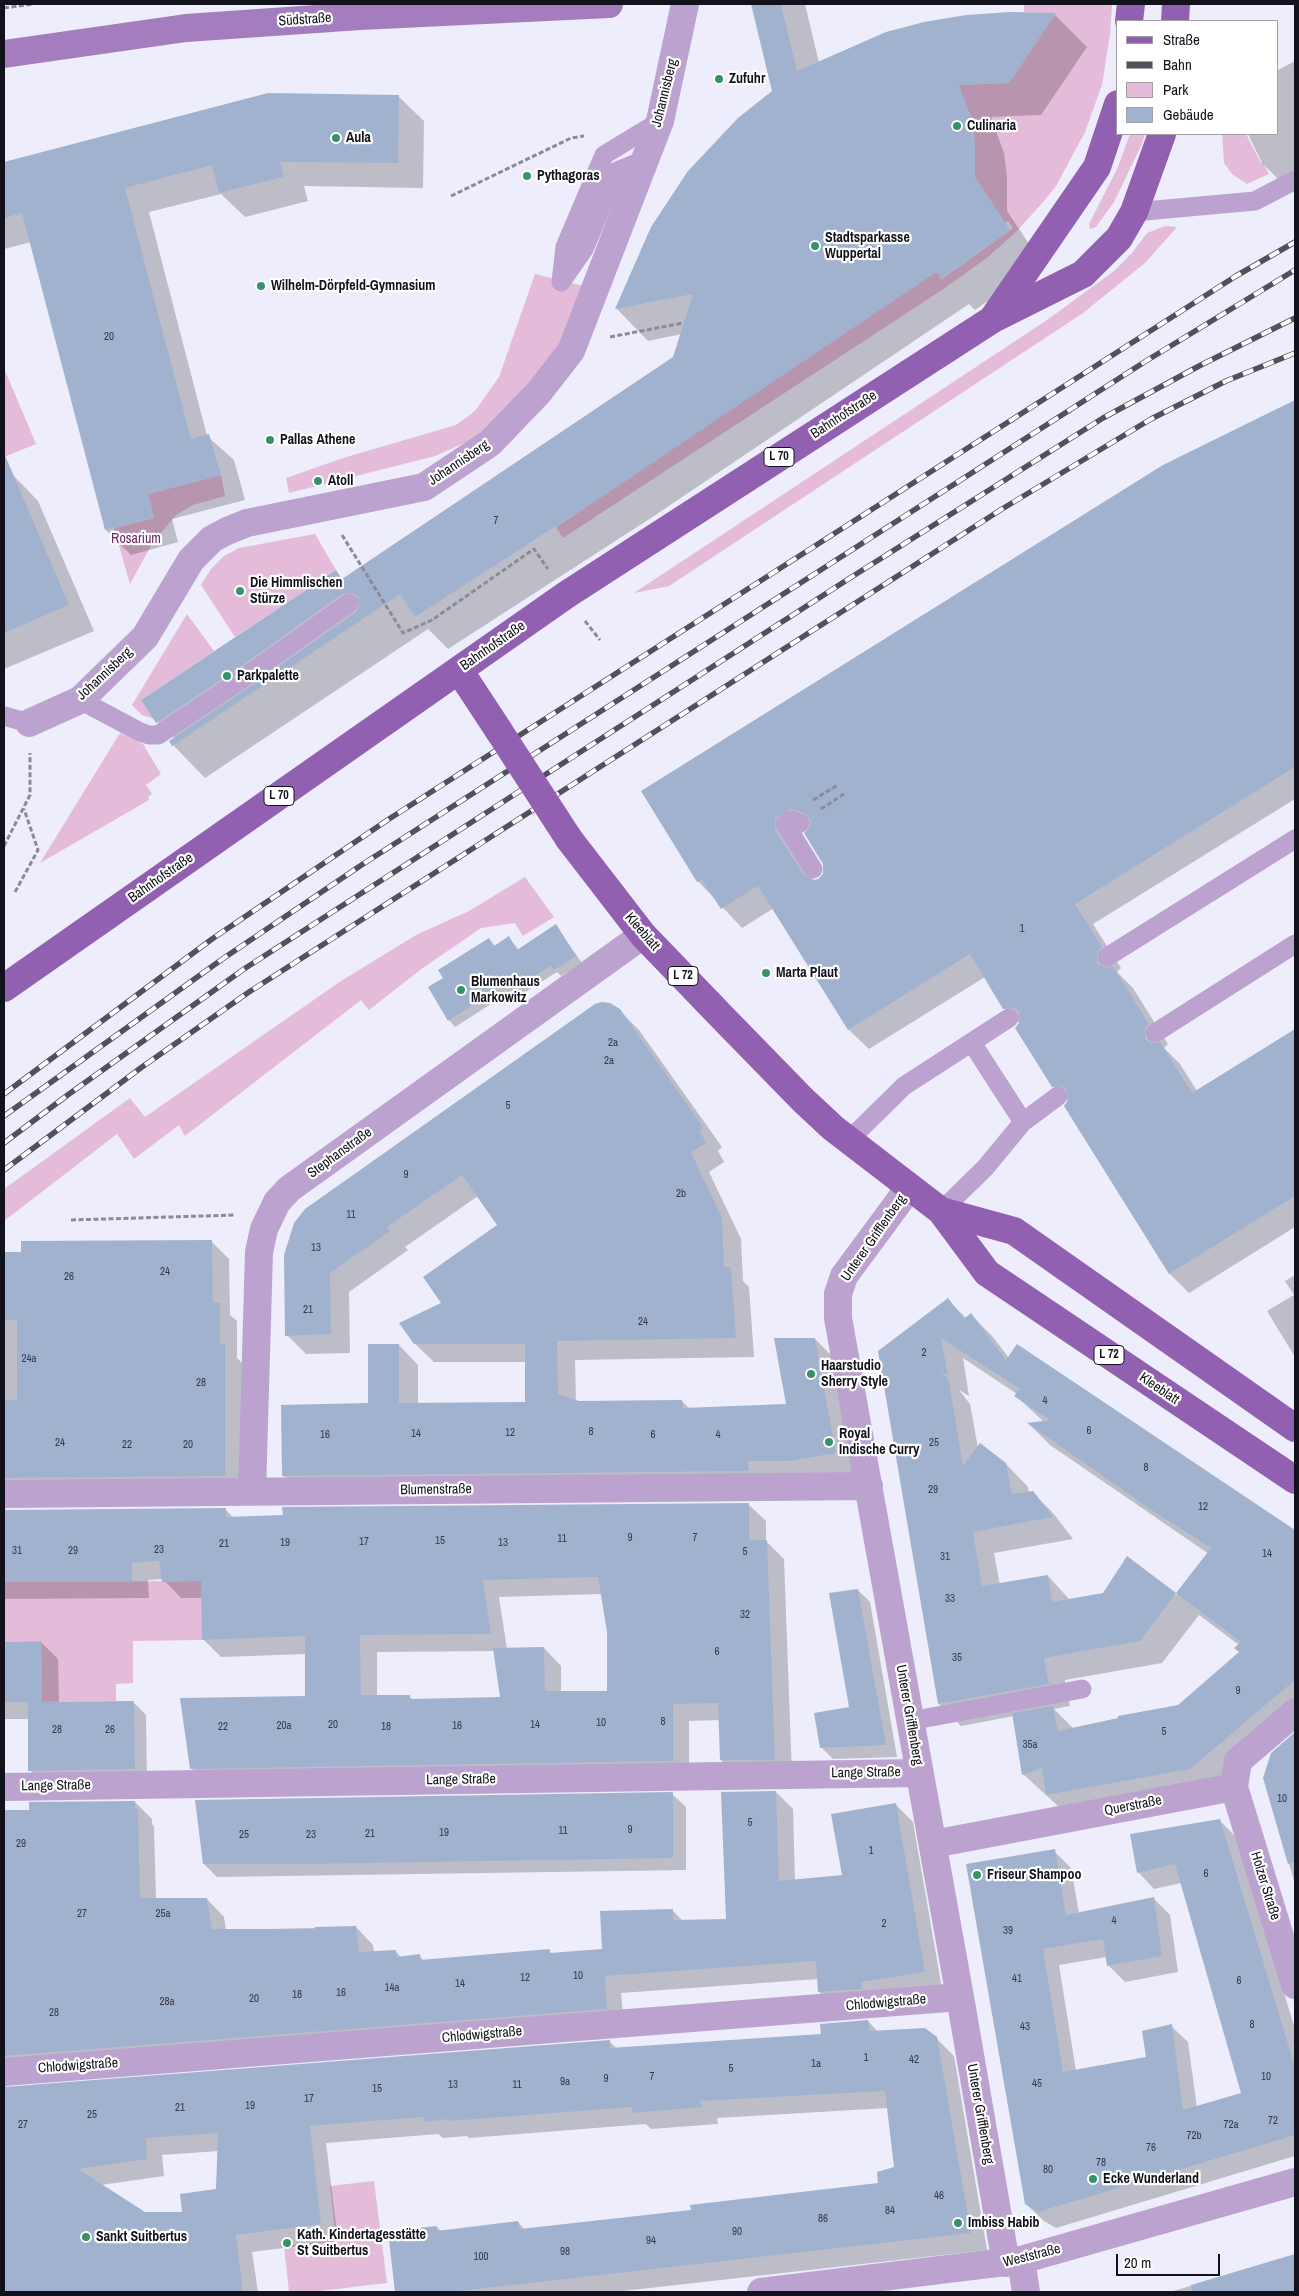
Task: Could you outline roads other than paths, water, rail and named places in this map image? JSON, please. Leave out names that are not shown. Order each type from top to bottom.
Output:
[{"type":"main road","points":[[1130,20],[1131,4]]},
{"type":"main road","points":[[1176,4],[1176,20]]},
{"type":"main road","name":"Bahnhofstraße","points":[[993,319],[1097,167],[1116,110]]},
{"type":"main road","name":"Bahnhofstraße","points":[[4,988],[566,595],[993,319],[1083,274],[1119,238],[1134,212],[1162,135]]},
{"type":"main road","name":"Kleeblatt","points":[[459,670],[569,839],[643,935],[803,1100],[849,1140],[941,1212],[987,1273],[1295,1480]]},
{"type":"main road","name":"Kleeblatt","points":[[941,1212],[1014,1230],[1295,1428]]},
{"type":"street","name":"Südstraße","points":[[4,54],[186,28],[360,10],[609,4]]},
{"type":"street","name":"Johannisberg","points":[[16,720],[80,700],[145,637],[191,560],[212,540],[227,531],[247,523],[424,487],[490,443],[539,392],[571,351],[660,121],[685,4]]},
{"type":"street","name":"Stephanstraße","points":[[252,1492],[259,1252],[264,1229],[277,1202],[289,1189],[643,935]]},
{"type":"street","name":"Unterer Grifflenberg","points":[[909,1188],[844,1276],[838,1294],[838,1318],[960,1997],[1013,2262],[1026,2292]]},
{"type":"street","name":"Blumenstraße","points":[[4,1494],[869,1486]]},
{"type":"street","points":[[1234,1787],[1238,1761],[1295,1712]]},
{"type":"street","name":"Lange Straße","points":[[4,1787],[919,1773]]},
{"type":"street","name":"Querstraße","points":[[933,1844],[1234,1787]]},
{"type":"street","name":"Holzer Straße","points":[[1234,1787],[1295,1985]]},
{"type":"street","name":"Chlodwigstraße","points":[[4,2072],[960,1997]]},
{"type":"street","name":"Weststraße","points":[[760,2292],[1013,2262],[1295,2182]]},
{"type":"lane","points":[[644,160],[617,171],[584,249],[561,282],[565,247],[604,155],[660,121]]},
{"type":"lane","points":[[1134,212],[1255,201],[1295,180]]},
{"type":"lane","points":[[80,700],[140,732],[158,735],[349,604]]},
{"type":"lane","points":[[795,819],[785,824],[813,869]]},
{"type":"lane","points":[[1108,956],[1295,839]]},
{"type":"lane","points":[[1154,1033],[1295,944]]},
{"type":"lane","points":[[849,1140],[904,1086],[1009,1018]]},
{"type":"lane","points":[[972,1043],[1024,1122]]},
{"type":"lane","points":[[941,1212],[985,1168],[1024,1122],[1058,1096]]},
{"type":"lane","points":[[910,1721],[1082,1689]]},
{"type":"railway","points":[[4,1094],[212,939],[389,819],[1236,276],[1295,242]]},
{"type":"railway","points":[[4,1116],[221,960],[363,864],[1146,361],[1295,270]]},
{"type":"railway","points":[[4,1143],[69,1094],[244,969],[850,578],[1103,418],[1199,366],[1295,318]]},
{"type":"railway","points":[[4,1170],[142,1067],[249,992],[1002,509],[1151,419],[1226,381],[1295,353]]},
{"type":"place","name":"Zufuhr","points":[[719,79]]},
{"type":"place","name":"Culinaria","points":[[957,126]]},
{"type":"place","name":"Aula","points":[[336,138]]},
{"type":"place","name":"Pythagoras","points":[[527,176]]},
{"type":"place","name":"Stadtsparkasse Wuppertal","points":[[815,246]]},
{"type":"place","name":"Wilhelm-Dörpfeld-Gymnasium","points":[[261,286]]},
{"type":"place","name":"Pallas Athene","points":[[270,440]]},
{"type":"place","name":"Atoll","points":[[318,481]]},
{"type":"place","name":"Die Himmlischen Stürze","points":[[240,591]]},
{"type":"place","name":"Parkpalette","points":[[227,676]]},
{"type":"place","name":"Marta Plaut","points":[[766,973]]},
{"type":"place","name":"Blumenhaus Markowitz","points":[[461,990]]},
{"type":"place","name":"Haarstudio Sherry Style","points":[[811,1374]]},
{"type":"place","name":"Royal Indische Curry","points":[[829,1442]]},
{"type":"place","name":"Friseur Shampoo","points":[[977,1875]]},
{"type":"place","name":"Ecke Wunderland","points":[[1093,2179]]},
{"type":"place","name":"Imbiss Habib","points":[[958,2223]]},
{"type":"place","name":"Sankt Suitbertus","points":[[86,2237]]},
{"type":"place","name":"Kath. Kindertagesstätte St Suitbertus","points":[[287,2243]]},
{"type":"park label","name":"Rosarium","points":[[136,539]]}]
